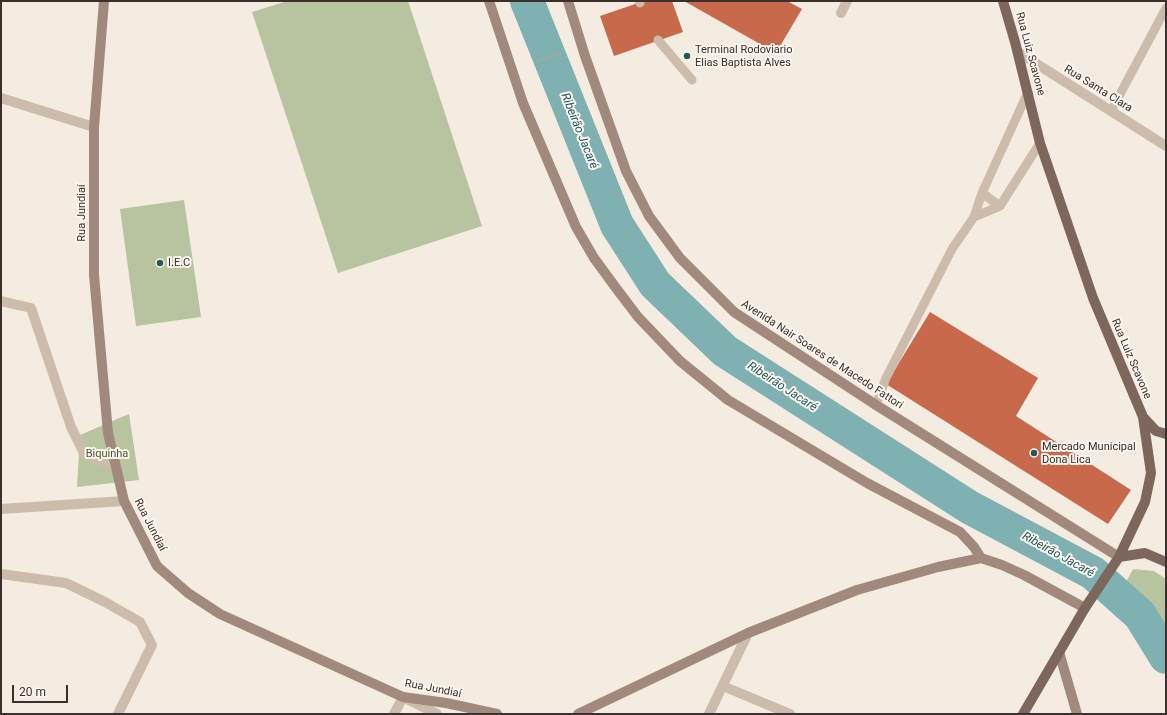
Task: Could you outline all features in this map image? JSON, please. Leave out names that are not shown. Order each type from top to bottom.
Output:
[{"type":"main road","name":"Rua Jundiaí","points":[[104,1],[94,127],[94,275],[108,433],[124,501],[157,566],[188,593],[220,614],[403,697],[446,703],[497,714]]},
{"type":"main road","points":[[489,1],[523,103],[576,227],[594,258],[638,316],[680,361],[728,400],[868,483],[960,532],[974,547],[981,558]]},
{"type":"main road","name":"Avenida Nair Soares de Macedo Fattori","points":[[568,1],[585,56],[626,171],[649,216],[680,258],[734,312],[876,405],[1120,557]]},
{"type":"main road","name":"Rua Luiz Scavone","points":[[1003,1],[1018,52],[1040,143],[1093,298],[1143,417],[1151,473],[1145,502],[1120,557],[1113,565],[1085,608],[1023,714]]},
{"type":"main road","points":[[1143,417],[1156,431],[1166,434]]},
{"type":"main road","points":[[1120,557],[1145,553],[1166,562]]},
{"type":"main road","points":[[578,714],[748,633],[858,590],[938,567],[981,558],[1002,565],[1024,575],[1085,608]]},
{"type":"main road","points":[[1059,652],[1077,714]]},
{"type":"street","points":[[841,13],[847,1]]},
{"type":"street","name":"Rua Santa Clara","points":[[1018,52],[1166,146]]},
{"type":"street","points":[[1,98],[94,127]]},
{"type":"street","points":[[1,301],[31,308],[71,427],[84,453],[116,466]]},
{"type":"street","points":[[1,510],[124,501]]},
{"type":"street","points":[[1,574],[66,583],[140,622],[152,646],[118,714]]},
{"type":"street","points":[[709,714],[748,633]]},
{"type":"street","points":[[723,686],[790,714]]},
{"type":"street","points":[[394,714],[403,697],[437,714]]},
{"type":"lane","points":[[1111,111],[1166,8]]},
{"type":"lane","points":[[658,40],[692,80]]},
{"type":"lane","points":[[876,405],[886,378],[936,283],[952,249],[974,217],[982,193],[1028,92]]},
{"type":"lane","points":[[974,217],[1000,206],[1040,143]]},
{"type":"lane","points":[[982,193],[1000,206]]},
{"type":"path","points":[[536,62],[562,54]]},
{"type":"green space","points":[[287,1],[408,1],[482,226],[338,273],[252,12]]},
{"type":"green space","name":"I.E.C","points":[[184,200],[201,317],[136,326],[120,209]]},
{"type":"green space","name":"Biquinha","points":[[129,414],[139,480],[77,487],[80,435]]},
{"type":"green space","points":[[1133,569],[1154,571],[1166,579],[1166,635],[1150,609],[1123,588]]},
{"type":"building","points":[[644,1],[672,1],[683,32],[614,56],[600,16]]},
{"type":"building","points":[[684,1],[787,1],[802,9],[776,53]]},
{"type":"building","name":"Mercado Municipal Dona Lica","points":[[930,312],[1038,378],[1016,416],[1131,490],[1108,524],[886,384]]},
{"type":"waterway","name":"Ribeirão Jacaré","points":[[527,1],[617,225],[655,284],[725,351],[969,507],[1093,573],[1140,615],[1166,657]]},
{"type":"place","name":"Terminal Rodoviario Elias Baptista Alves","points":[[687,56]]},
{"type":"place","name":"I.E.C","points":[[160,263]]},
{"type":"place","name":"Mercado Municipal Dona Lica","points":[[1034,453]]}]
